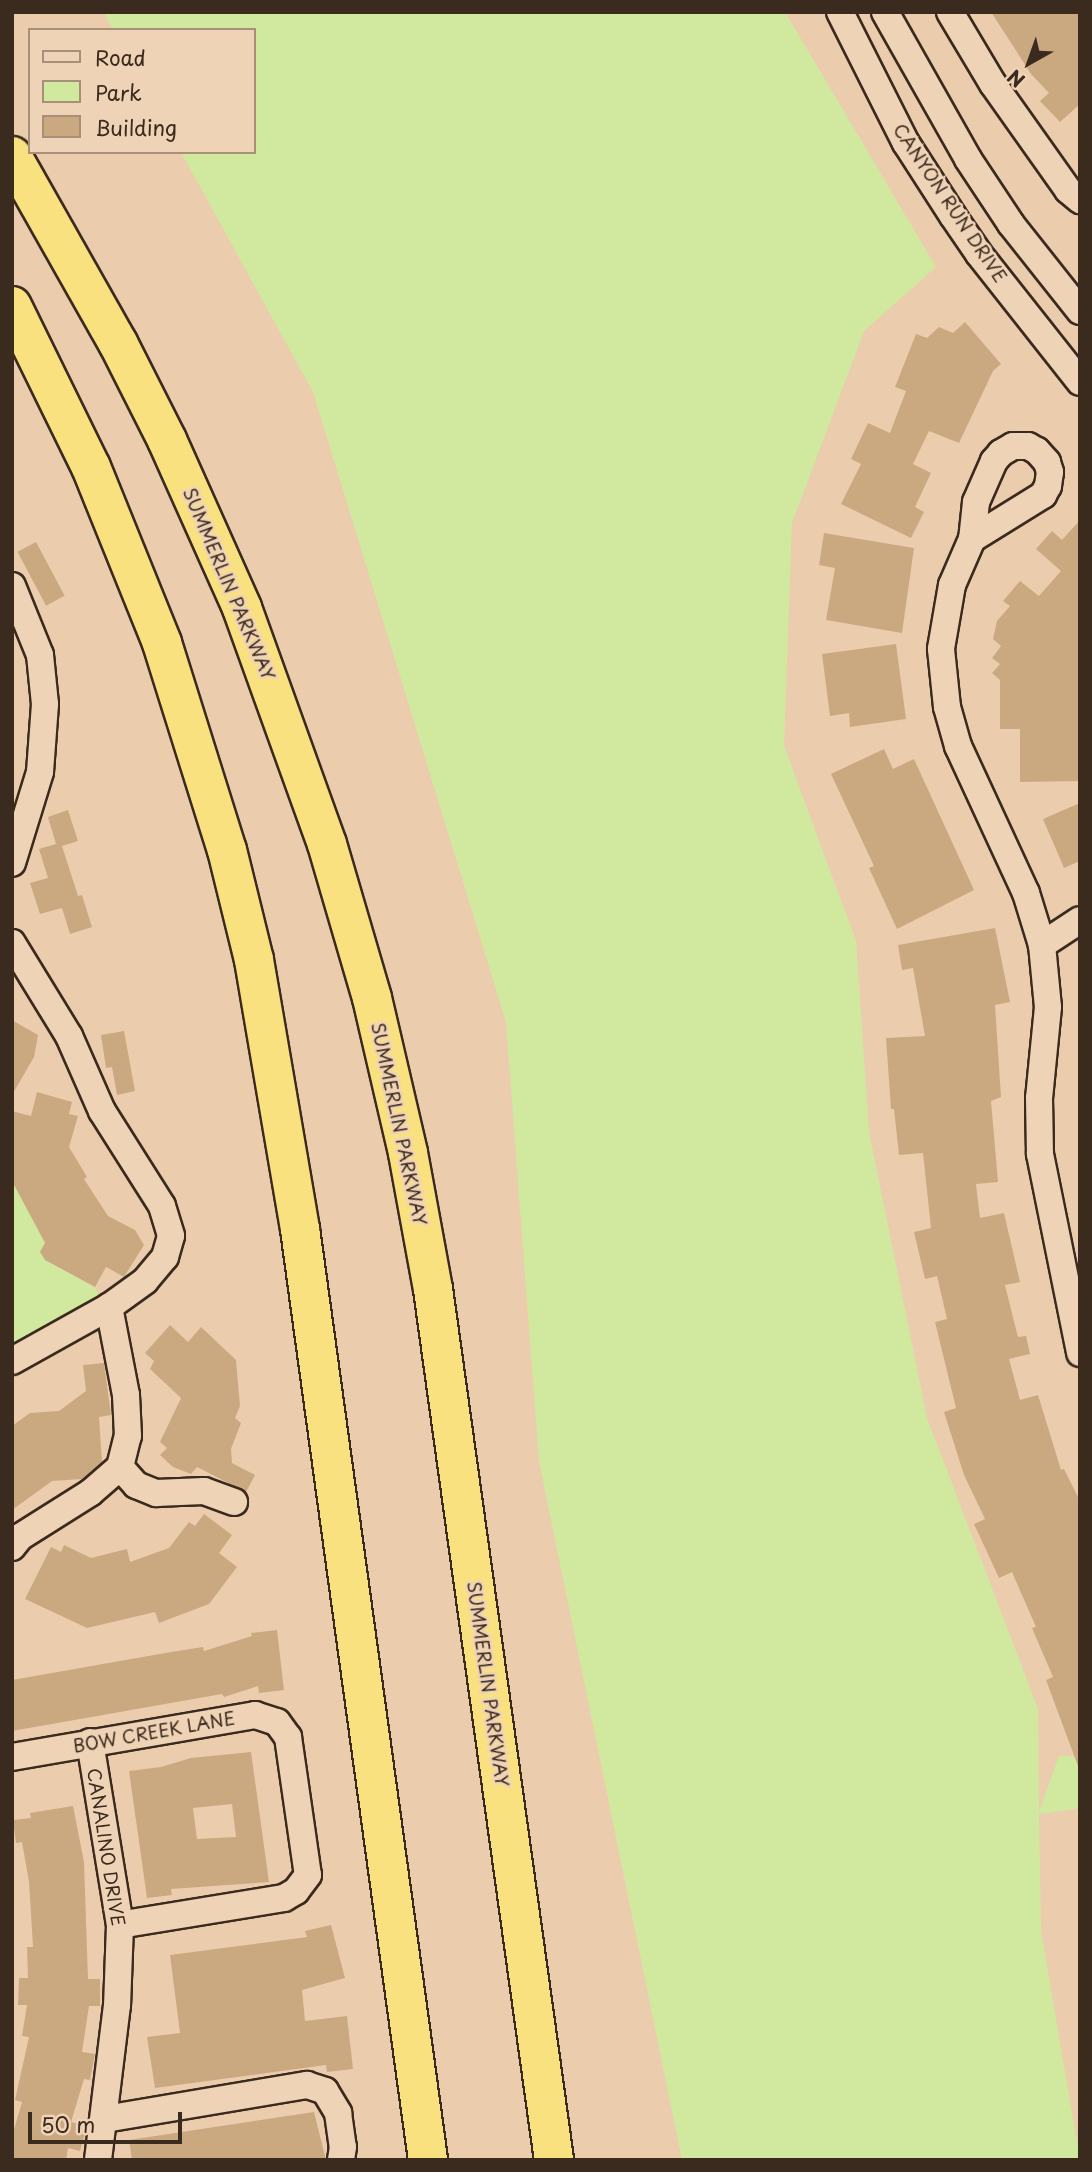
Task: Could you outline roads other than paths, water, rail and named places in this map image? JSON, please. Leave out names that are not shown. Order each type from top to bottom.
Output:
[{"type":"highway","name":"SUMMERLIN PARKWAY","points":[[12,156],[118,343],[167,440],[237,597],[280,707],[323,832],[369,986],[408,1153],[433,1289],[554,2160]]},
{"type":"highway","points":[[12,306],[91,467],[162,643],[227,850],[254,960],[300,1229],[428,2160]]},
{"type":"street","name":"CANYON RUN DRIVE","points":[[840,12],[906,143],[946,205],[979,254],[1080,382]]},
{"type":"street","points":[[885,12],[968,159],[1011,224],[1080,311]]},
{"type":"street","points":[[950,12],[993,84],[1068,190],[1080,200]]},
{"type":"street","points":[[971,539],[952,585],[941,649],[947,707],[958,746],[1026,893],[1041,945],[1048,1007],[1039,1098],[1040,1154],[1068,1239],[1080,1353]]},
{"type":"street","points":[[12,586],[40,655],[45,704],[40,772],[12,863]]},
{"type":"street","points":[[1041,945],[1080,920]]},
{"type":"street","points":[[12,943],[69,1036],[102,1111],[162,1206],[171,1236],[165,1257],[145,1281],[109,1307],[12,1361]]},
{"type":"street","points":[[12,1547],[20,1537],[90,1493],[121,1467],[128,1436],[127,1395],[109,1307]]},
{"type":"street","points":[[121,1467],[136,1485],[156,1493],[204,1491],[234,1502]]},
{"type":"street","name":"BOW CREEK LANE","points":[[12,1757],[256,1715],[277,1722],[288,1737],[308,1875],[296,1891],[284,1898],[120,1925]]},
{"type":"street","name":"CANALINO DRIVE","points":[[90,1742],[120,1925],[117,2005],[98,2160]]},
{"type":"street","points":[[105,2119],[307,2085],[325,2091],[338,2113],[342,2153]]}]
